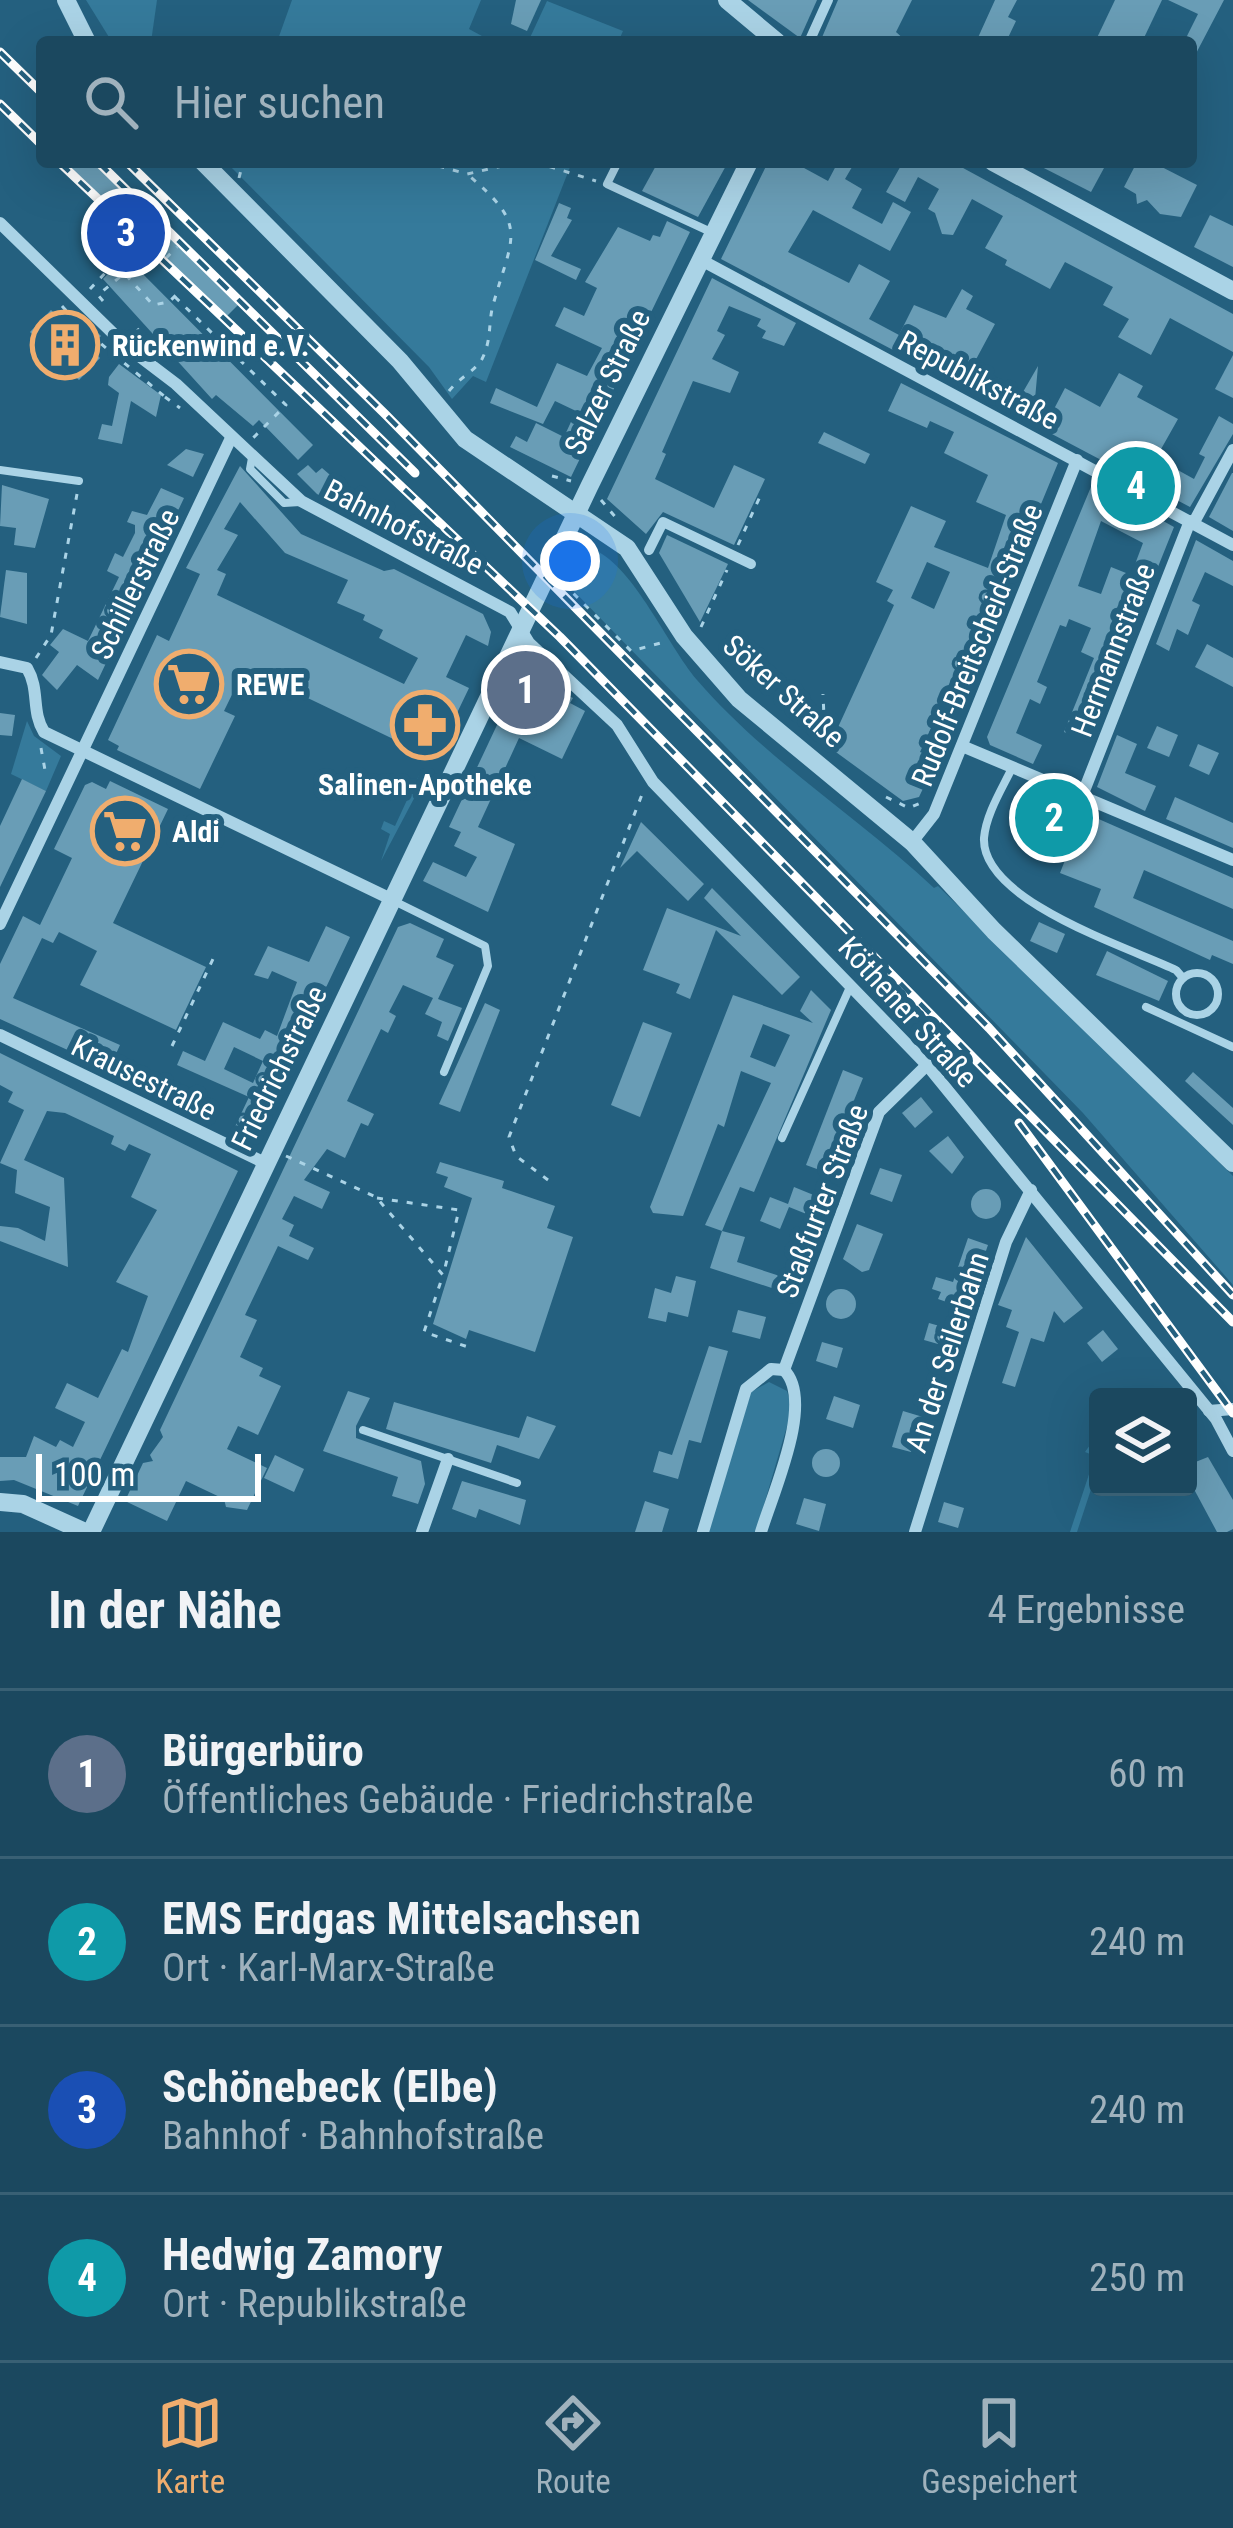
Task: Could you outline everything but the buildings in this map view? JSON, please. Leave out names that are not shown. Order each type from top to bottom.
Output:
[{"type":"street","points":[[66,0],[84,36]]},
{"type":"street","points":[[727,0],[770,36]]},
{"type":"street","points":[[812,36],[828,0]]},
{"type":"street","name":"Söker Straße","points":[[208,168],[413,375],[465,439],[577,513],[618,530],[684,636],[739,699],[912,842],[994,931],[1233,1163]]},
{"type":"street","name":"Salzer Straße","points":[[521,630],[746,168]]},
{"type":"street","points":[[1005,168],[1233,291]]},
{"type":"street","name":"Bahnhofstraße","points":[[0,223],[301,501],[497,602],[521,630]]},
{"type":"street","name":"Republikstraße","points":[[701,260],[1233,545]]},
{"type":"street","name":"Schillerstraße","points":[[0,924],[231,438]]},
{"type":"street","name":"Hermannstraße","points":[[1082,796],[1191,522],[1233,450]]},
{"type":"street","name":"Rudolf-Breitscheid-Straße","points":[[912,842],[934,814],[1077,460]]},
{"type":"street","points":[[650,550],[663,522],[751,563]]},
{"type":"street","name":"Köthener Straße","points":[[521,630],[617,725],[653,782],[927,1065],[1209,1411],[1233,1451]]},
{"type":"street","name":"Friedrichstraße","points":[[88,1532],[521,630]]},
{"type":"street","points":[[0,662],[27,668],[35,681],[34,717],[42,729],[393,900]]},
{"type":"street","points":[[962,746],[1233,860]]},
{"type":"street","name":"Krausestraße","points":[[0,1035],[270,1157]]},
{"type":"street","name":"Staßfurter Straße","points":[[761,1532],[799,1404],[796,1381],[784,1370],[879,1112],[927,1065]]},
{"type":"street","name":"An der Seilerbahn","points":[[915,1532],[992,1285],[1031,1190]]},
{"type":"street","points":[[703,1532],[746,1389],[771,1369],[784,1370]]},
{"type":"street","points":[[1209,1411],[1233,1409]]},
{"type":"street","points":[[422,1532],[448,1459]]},
{"type":"street","points":[[0,1502],[22,1504],[88,1532]]},
{"type":"lane","points":[[615,168],[607,184],[714,233]]},
{"type":"lane","points":[[0,470],[80,482]]},
{"type":"lane","points":[[1012,767],[983,842],[991,860],[1027,902],[1177,970],[1183,978]]},
{"type":"lane","points":[[393,900],[484,946],[488,966],[444,1072]]},
{"type":"lane","points":[[1203,974],[1214,981],[1218,1000],[1210,1011],[1197,1016],[1180,1007],[1176,989],[1183,978],[1203,974]]},
{"type":"lane","points":[[782,1138],[853,984]]},
{"type":"lane","points":[[1146,1007],[1233,1047]]},
{"type":"lane","points":[[363,1430],[517,1483]]},
{"type":"path","points":[[239,179],[242,168]]},
{"type":"path","points":[[446,168],[467,174],[506,207],[512,234],[491,309],[494,330],[479,364],[461,374],[446,396]]},
{"type":"path","points":[[467,174],[494,168]]},
{"type":"path","points":[[555,168],[607,184]]},
{"type":"path","points":[[139,209],[129,218],[152,236]]},
{"type":"path","points":[[164,247],[168,256],[178,247]]},
{"type":"path","points":[[129,248],[114,264],[153,305],[176,295],[286,405],[248,452]]},
{"type":"path","points":[[90,289],[108,270],[93,257]]},
{"type":"path","points":[[103,301],[98,295],[137,259]]},
{"type":"path","points":[[27,668],[51,635],[80,482]]},
{"type":"path","points":[[563,583],[631,651],[670,640]]},
{"type":"path","points":[[689,615],[699,631]]},
{"type":"path","points":[[813,741],[824,717],[823,694]]},
{"type":"path","points":[[37,742],[45,770]]},
{"type":"path","points":[[548,1180],[516,1156],[509,1137],[642,793],[653,782]]},
{"type":"path","points":[[872,786],[903,808],[919,806],[928,796]]},
{"type":"path","points":[[172,1046],[213,959]]},
{"type":"path","points":[[270,1157],[376,1197],[459,1210],[424,1332],[471,1348]]},
{"type":"path","points":[[376,1197],[443,1275]]},
{"type":"shaded area","points":[[86,0],[157,0],[152,36],[108,36]]},
{"type":"shaded area","points":[[292,0],[481,0],[469,29],[482,36],[279,36]]},
{"type":"shaded area","points":[[547,1],[623,31],[621,36],[531,36]]},
{"type":"shaded area","points":[[232,168],[570,168],[486,382],[473,376],[452,399],[429,367]]},
{"type":"shaded area","points":[[595,550],[624,573],[697,680],[724,709],[934,888],[938,886],[1233,1176],[1233,1285],[1083,1113],[566,583],[577,558]]},
{"type":"shaded area","points":[[27,721],[34,736],[61,756],[46,791],[11,774]]},
{"type":"shaded area","points":[[422,769],[428,772],[381,861],[390,834],[381,829],[384,821],[395,826],[407,800],[397,795],[401,786],[412,790]]},
{"type":"shaded area","points":[[769,1382],[787,1391],[792,1409],[756,1532],[708,1532],[751,1392]]},
{"type":"shaded area","points":[[1089,1474],[1089,1495],[1077,1532],[1070,1532]]},
{"type":"railway","points":[[0,52],[36,87]]},
{"type":"railway","points":[[0,104],[36,139]]},
{"type":"railway","points":[[65,168],[560,637],[1233,1322]]},
{"type":"railway","points":[[104,168],[415,473]]},
{"type":"railway","points":[[133,168],[385,414],[989,1028],[1233,1295]]},
{"type":"railway","points":[[1019,1123],[1233,1413]]},
{"type":"place","name":"Schönebeck (Elbe)","points":[[126,233]]},
{"type":"place","name":"Rückenwind e.V.","points":[[65,345]]},
{"type":"place","name":"Hedwig Zamory","points":[[1136,486]]},
{"type":"place","name":"REWE","points":[[189,684]]},
{"type":"place","name":"Bürgerbüro","points":[[526,690]]},
{"type":"place","name":"Salinen-Apotheke","points":[[425,725]]},
{"type":"place","name":"EMS Erdgas Mittelsachsen","points":[[1054,818]]},
{"type":"place","name":"Aldi","points":[[125,831]]}]
